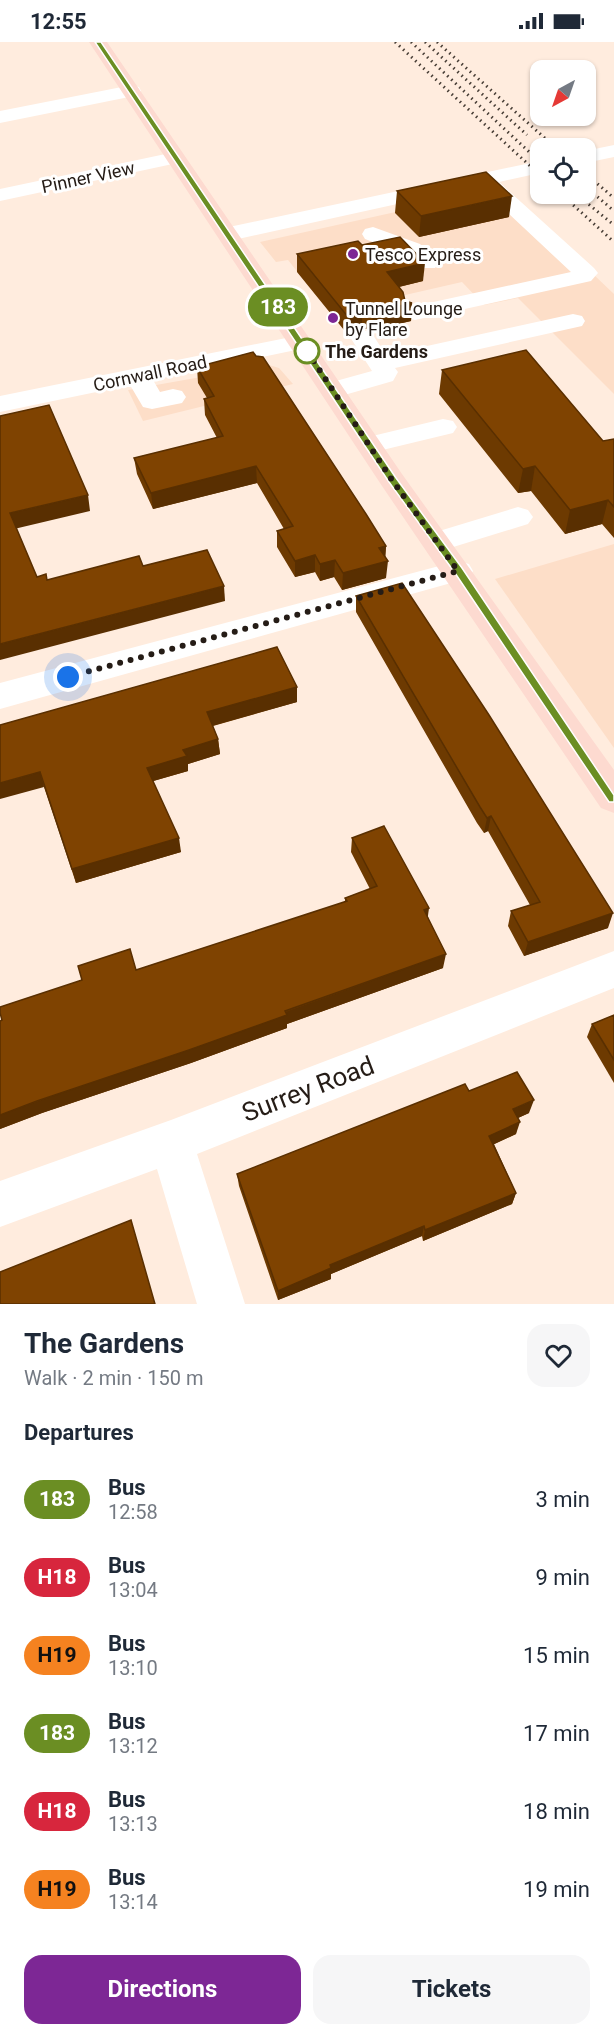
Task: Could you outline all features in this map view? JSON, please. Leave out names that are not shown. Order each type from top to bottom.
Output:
[{"type":"main road","points":[[98,42],[370,445],[614,798]]},
{"type":"street","points":[[0,117],[132,91]]},
{"type":"street","points":[[596,155],[614,151]]},
{"type":"street","name":"Pinner View","points":[[0,195],[176,158]]},
{"type":"street","points":[[229,234],[361,221],[484,180],[530,169]]},
{"type":"street","points":[[415,313],[583,276],[586,273],[484,180]]},
{"type":"street","points":[[361,221],[412,249],[427,263]]},
{"type":"street","points":[[380,364],[573,321]]},
{"type":"street","points":[[334,390],[379,379],[385,372],[362,337]]},
{"type":"street","name":"Cornwall Road","points":[[0,404],[301,342]]},
{"type":"street","points":[[137,375],[152,401],[173,397]]},
{"type":"street","points":[[370,445],[443,427]]},
{"type":"street","points":[[437,542],[518,517]]},
{"type":"street","points":[[0,696],[458,571]]},
{"type":"street","name":"Surrey Road","points":[[0,1204],[171,1142],[614,969]]},
{"type":"street","points":[[171,1142],[221,1304]]},
{"type":"shaded area","points":[[486,192],[529,213],[614,294],[614,394],[518,298],[484,305],[462,282],[392,298],[382,291],[323,304],[288,260],[276,262],[260,242]]},
{"type":"shaded area","points":[[269,365],[279,368],[293,384],[143,421],[128,390]]},
{"type":"shaded area","points":[[614,544],[614,748],[495,579]]},
{"type":"building","points":[[486,172],[512,196],[421,216],[397,191]]},
{"type":"building","points":[[400,237],[425,263],[387,272],[403,292],[405,301],[412,303],[373,312],[362,310],[353,312],[348,317],[297,254],[358,241],[362,245]]},
{"type":"building","points":[[526,350],[603,441],[614,439],[614,507],[608,500],[570,510],[535,466],[523,469],[442,370]]},
{"type":"building","points":[[253,352],[256,356],[263,357],[366,514],[386,546],[379,548],[388,561],[343,573],[335,560],[320,564],[315,555],[295,561],[277,531],[293,526],[256,466],[151,493],[134,458],[223,436],[204,399],[214,396],[197,367]]},
{"type":"building","points":[[49,405],[88,495],[10,513],[37,577],[46,574],[47,580],[139,556],[143,566],[207,550],[224,586],[0,644],[0,416]]},
{"type":"building","points":[[402,583],[489,715],[613,913],[528,942],[511,911],[540,902],[491,816],[487,818],[480,807],[356,596]]},
{"type":"building","points":[[277,647],[297,687],[207,712],[218,739],[183,750],[187,756],[147,768],[179,838],[72,869],[40,772],[0,783],[0,725]]},
{"type":"building","points":[[384,826],[429,908],[424,910],[446,954],[285,1011],[287,1015],[0,1115],[0,1021],[2,1020],[0,1007],[82,980],[78,966],[130,949],[136,970],[347,901],[345,898],[377,886],[352,838]]},
{"type":"building","points":[[614,1015],[614,1060],[592,1024]]},
{"type":"building","points":[[517,1072],[534,1100],[513,1109],[520,1122],[489,1136],[516,1193],[425,1230],[424,1226],[330,1265],[331,1268],[278,1291],[237,1174],[465,1084],[469,1091]]},
{"type":"building","points":[[131,1220],[155,1304],[0,1304],[0,1272]]},
{"type":"railway","points":[[395,42],[530,166]]},
{"type":"railway","points":[[411,42],[530,153]]},
{"type":"railway","points":[[425,42],[527,135]]},
{"type":"railway","points":[[437,42],[545,138]]},
{"type":"railway","points":[[596,182],[614,198]]},
{"type":"railway","points":[[596,195],[614,211]]},
{"type":"railway","points":[[572,204],[614,242]]},
{"type":"railway","points":[[588,204],[614,225]]},
{"type":"bus line","name":"183","points":[[98,42],[165,138],[176,158],[334,390],[392,480],[458,571],[614,798]]},
{"type":"place","name":"Tesco Express","points":[[353,254]]},
{"type":"place","name":"Tunnel Lounge by Flare","points":[[333,318]]},
{"type":"place","name":"The Gardens","points":[[307,351]]},
{"type":"route","points":[[68,677],[458,571],[392,480],[307,351]]}]
